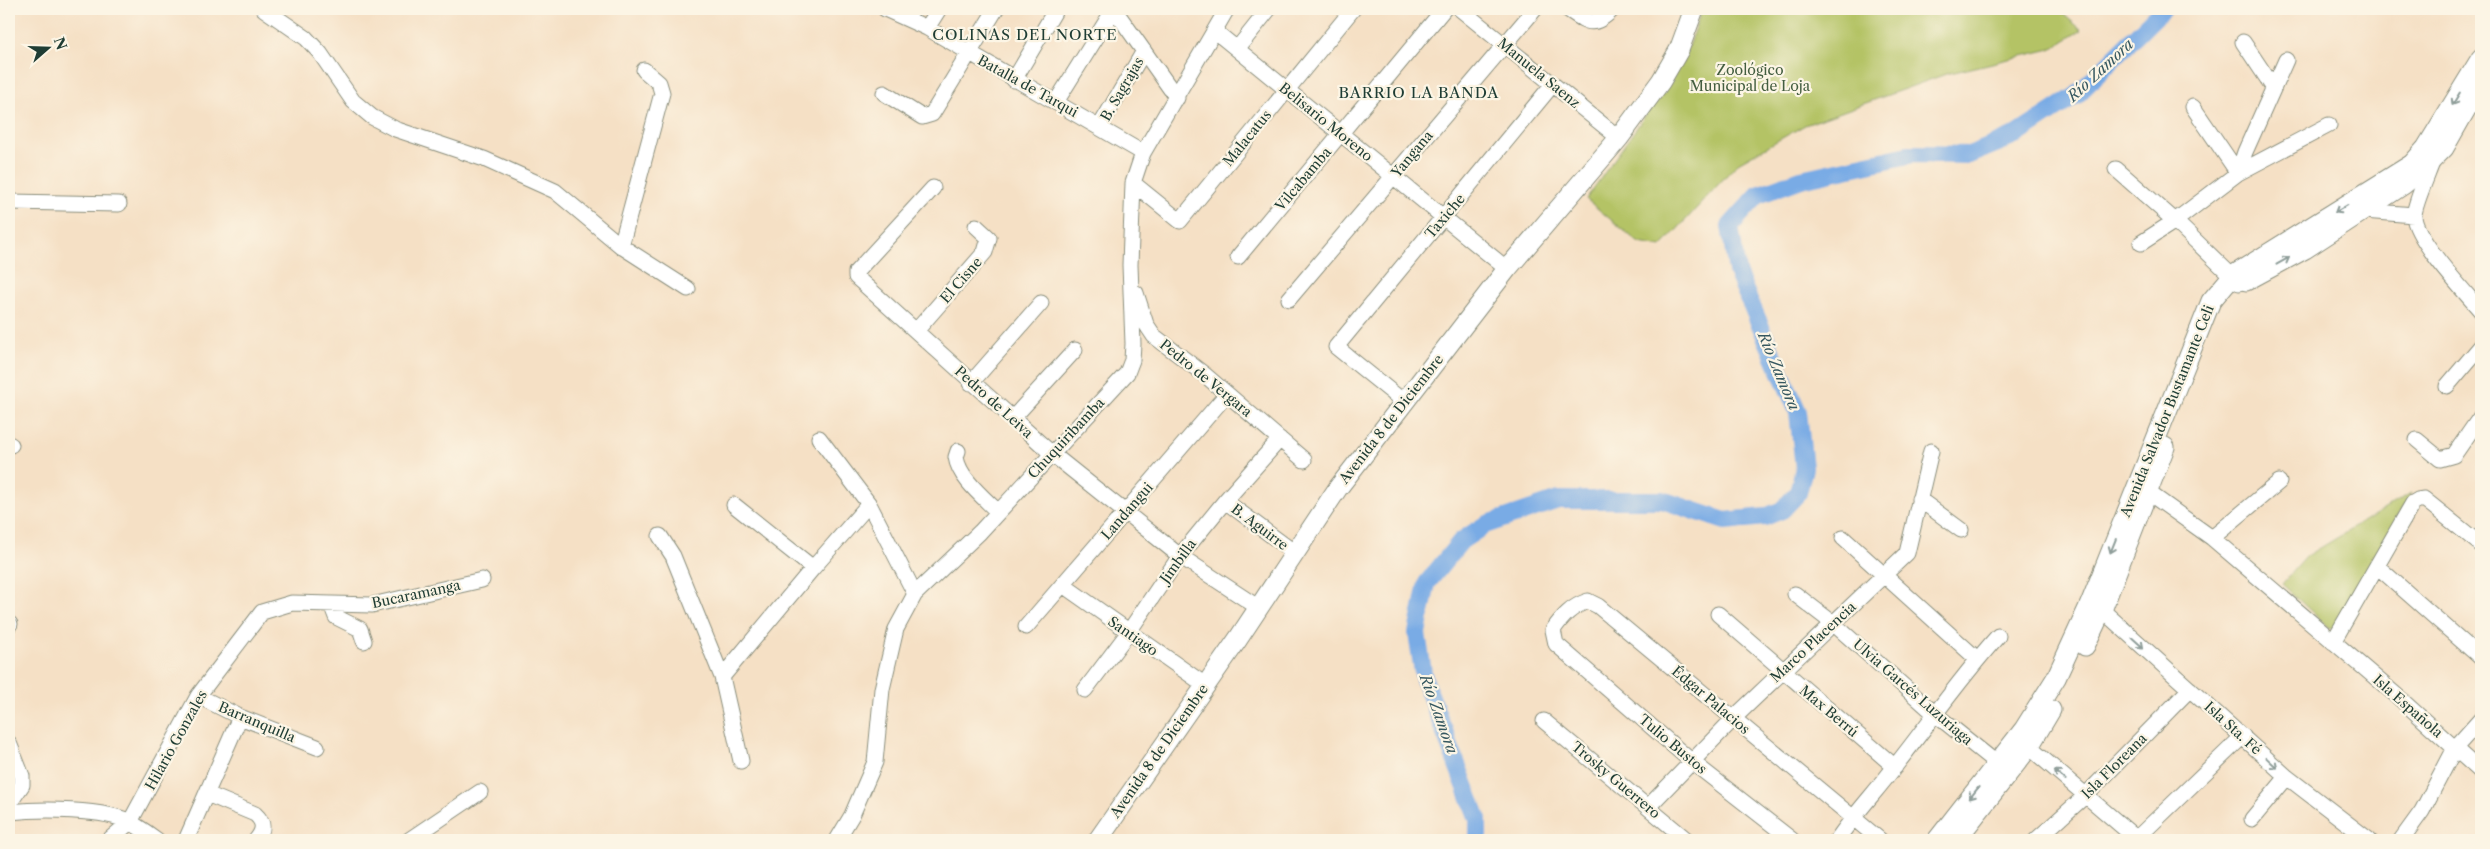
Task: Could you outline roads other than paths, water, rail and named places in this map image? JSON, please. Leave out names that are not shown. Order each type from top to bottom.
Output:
[{"type":"main road","name":"Avenida 8 de Diciembre","points":[[1098,840],[1259,608],[1338,488],[1507,269],[1619,138],[1661,81],[1679,50],[1694,9]]},
{"type":"main road","name":"Avenida Salvador Bustamante Celi","points":[[1937,840],[2024,742],[2070,677],[2211,301],[2236,280],[2301,242],[2364,211],[2403,185],[2429,154],[2481,58]]},
{"type":"main road","name":"Avenida Salvador Bustamante Celi","points":[[2301,242],[2412,164],[2444,148],[2481,83]]},
{"type":"main road","name":"Avenida Salvador Bustamante Celi","points":[[2096,607],[2149,493],[2196,362],[2224,301],[2236,280]]},
{"type":"main road","name":"Avenida Salvador Bustamante Celi","points":[[1956,840],[2002,768]]},
{"type":"street","points":[[264,9],[306,38],[320,53],[353,101],[372,117],[394,129],[484,160],[554,192],[620,246],[688,289]]},
{"type":"street","name":"Batalla de Tarqui","points":[[885,9],[927,28],[1014,80],[1100,126],[1144,153]]},
{"type":"street","points":[[927,28],[939,9]]},
{"type":"street","points":[[884,93],[922,117],[932,114],[996,9]]},
{"type":"street","points":[[1014,80],[1056,9]]},
{"type":"street","points":[[1056,102],[1114,9],[1177,98]]},
{"type":"street","name":"Chuquiribamba","points":[[837,840],[852,815],[875,762],[882,689],[896,629],[915,594],[998,512],[1127,373],[1132,360],[1133,344],[1131,280],[1133,183],[1144,153],[1228,9]]},
{"type":"street","points":[[1237,49],[1269,9]]},
{"type":"street","name":"Malacatus","points":[[1133,183],[1180,221],[1352,9]]},
{"type":"street","name":"Vilcabamba","points":[[1238,257],[1444,9]]},
{"type":"street","name":"Manuela Saenz","points":[[1460,9],[1619,138]]},
{"type":"street","name":"Yangana","points":[[1288,299],[1535,9]]},
{"type":"street","points":[[1567,9],[1585,21],[1592,23],[1600,22],[1613,9]]},
{"type":"street","name":"Belisario Moreno","points":[[1216,32],[1507,269]]},
{"type":"street","points":[[2243,42],[2274,88]]},
{"type":"street","name":"B. Sagrajas","points":[[1100,126],[1144,51]]},
{"type":"street","points":[[2238,173],[2245,152],[2286,60]]},
{"type":"street","points":[[620,246],[662,93],[659,83],[644,70]]},
{"type":"street","name":"Taxiche","points":[[1404,402],[1336,347],[1553,84]]},
{"type":"street","points":[[2193,107],[2238,173]]},
{"type":"street","points":[[2141,243],[2175,221],[2238,173],[2329,125]]},
{"type":"street","points":[[2429,154],[2414,214],[2417,228],[2428,246],[2481,311]]},
{"type":"street","points":[[2116,169],[2175,221],[2236,280]]},
{"type":"street","name":"Pedro de Leiva","points":[[933,188],[856,272],[856,277],[971,383],[1125,514],[1180,556],[1259,608]]},
{"type":"street","points":[[9,202],[119,204]]},
{"type":"street","points":[[2364,211],[2414,214]]},
{"type":"street","name":"El Cisne","points":[[916,332],[985,252],[989,238],[976,226]]},
{"type":"street","name":"Pedro de Vergara","points":[[1131,280],[1146,324],[1154,336],[1227,394],[1304,460]]},
{"type":"street","points":[[971,383],[1042,303]]},
{"type":"street","points":[[2447,386],[2481,346]]},
{"type":"street","points":[[1012,419],[1075,350]]},
{"type":"street","name":"Landangui","points":[[1026,627],[1227,394]]},
{"type":"street","points":[[2417,440],[2440,459],[2447,458],[2454,455],[2481,416]]},
{"type":"street","points":[[819,438],[868,504],[915,594]]},
{"type":"street","name":"Jimbilla","points":[[1085,690],[1128,633],[1180,556],[1225,501],[1280,439]]},
{"type":"street","points":[[958,451],[956,457],[961,470],[972,486],[998,512]]},
{"type":"street","name":"Marco Placencia","points":[[1648,807],[1691,761],[1907,553],[1931,451]]},
{"type":"street","points":[[2212,538],[2279,482]]},
{"type":"street","name":"Isla Española","points":[[2149,493],[2212,538],[2481,772]]},
{"type":"street","points":[[1919,500],[1961,530]]},
{"type":"street","points":[[2333,642],[2378,567],[2413,503],[2418,500],[2424,500],[2481,545]]},
{"type":"street","name":"B. Aguirre","points":[[1225,501],[1295,553]]},
{"type":"street","points":[[734,504],[813,568]]},
{"type":"street","points":[[722,677],[868,504]]},
{"type":"street","points":[[660,536],[673,556],[722,677],[741,761]]},
{"type":"street","points":[[1844,538],[1883,576],[1977,659]]},
{"type":"street","points":[[2378,567],[2481,658]]},
{"type":"street","name":"Bucaramanga","points":[[262,612],[292,603],[384,603],[482,580]]},
{"type":"street","name":"Santiago","points":[[1063,585],[1128,633],[1205,685]]},
{"type":"street","name":"Ulvia Garcés Luzuriaga","points":[[1795,594],[1834,624],[1935,714],[2002,768]]},
{"type":"street","name":"Édgar Palacios","points":[[1556,644],[1553,630],[1561,619],[1574,608],[1588,601],[1598,606],[1880,840]]},
{"type":"street","points":[[331,604],[336,617],[360,630],[364,641]]},
{"type":"street","name":"Isla Sta. Fé","points":[[2096,607],[2287,777],[2368,840]]},
{"type":"street","name":"Hilario Gonzales","points":[[130,822],[198,696],[262,612]]},
{"type":"street","name":"Max Berrú","points":[[1718,614],[1782,672],[1895,767]]},
{"type":"street","points":[[1837,840],[1853,816],[1895,767],[1977,659],[1998,636]]},
{"type":"street","name":"Tulio Bustos","points":[[1556,644],[1691,761],[1792,840]]},
{"type":"street","name":"Isla Floreana","points":[[2036,840],[2085,796],[2190,689]]},
{"type":"street","name":"Barranquilla","points":[[198,696],[240,717],[317,748]]},
{"type":"street","points":[[186,840],[240,717]]},
{"type":"street","points":[[2401,840],[2422,811],[2455,748],[2481,719]]},
{"type":"street","name":"Trosky Guerrero","points":[[1544,721],[1687,840]]},
{"type":"street","points":[[2024,742],[2137,840],[2243,736]]},
{"type":"street","points":[[9,742],[22,776],[22,785],[9,804]]},
{"type":"street","points":[[2252,819],[2287,777]]},
{"type":"street","points":[[409,840],[480,792]]},
{"type":"street","points":[[207,794],[256,814],[263,826],[256,840]]},
{"type":"street","points":[[9,812],[34,810],[96,813],[130,822],[157,840]]},
{"type":"street","points":[[108,840],[130,822]]},
{"type":"waterway","name":"Río Zamora","points":[[1478,840],[1478,819],[1424,679],[1417,633],[1427,583],[1461,541],[1485,525],[1558,500],[1662,500],[1725,521],[1765,517],[1782,510],[1798,493],[1804,468],[1798,412],[1737,272],[1730,226],[1758,195],[1801,179],[1913,154],[1969,155],[2015,136],[2077,95],[2163,9]]},
{"type":"district","name":"COLINAS DEL NORTE","points":[[1025,34]]},
{"type":"district","name":"BARRIO LA BANDA","points":[[1419,92]]},
{"type":"park label","name":"Zoológico Municipal de Loja","points":[[1750,78]]}]
